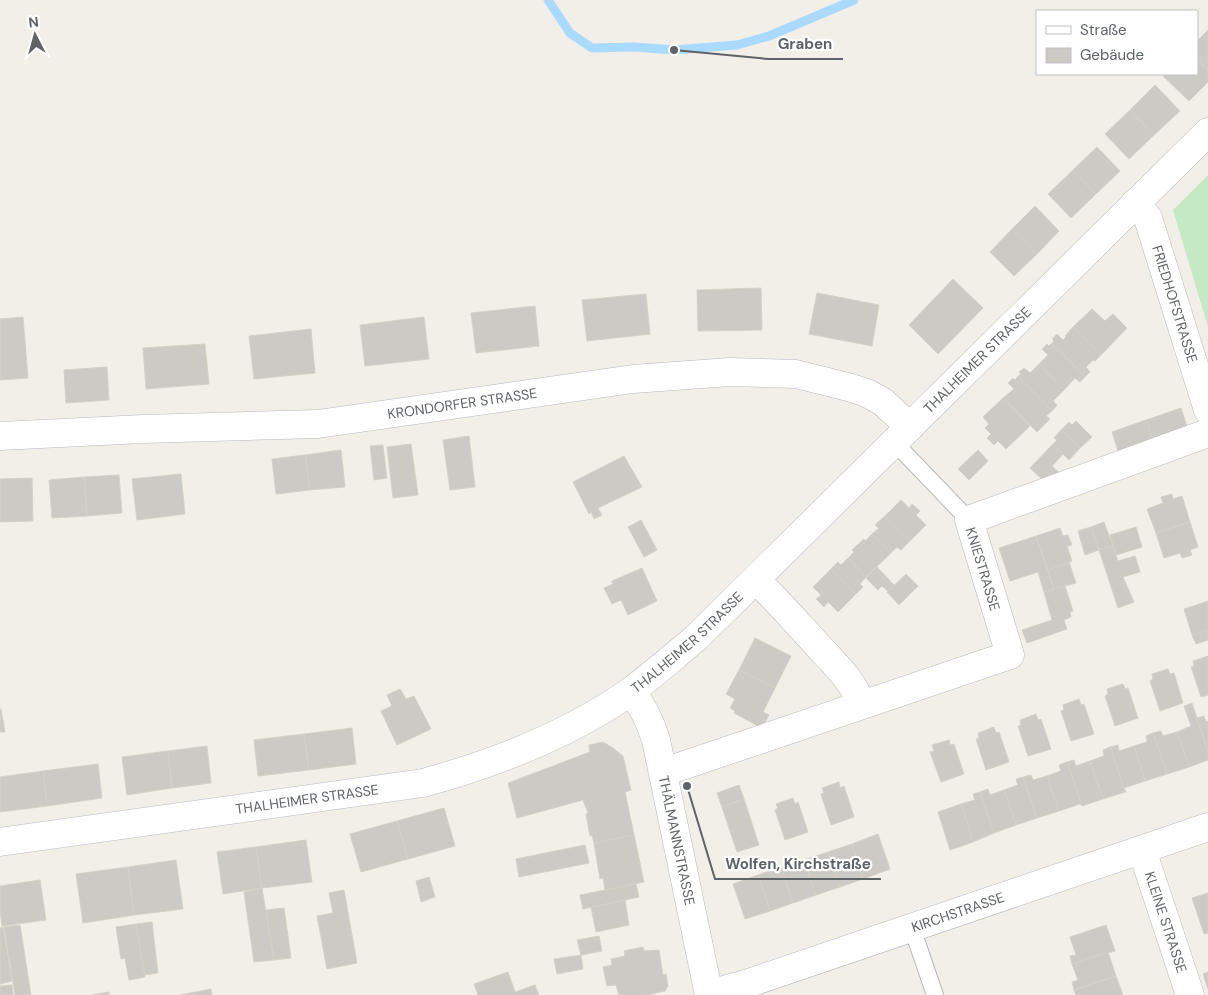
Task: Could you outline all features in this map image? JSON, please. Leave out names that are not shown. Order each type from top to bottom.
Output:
[{"type":"street","name":"THALHEIMER STRASSE","points":[[0,842],[423,783],[464,772],[554,736],[589,718],[630,691],[696,638],[1208,132]]},
{"type":"street","name":"FRIEDHOFSTRASSE","points":[[1135,203],[1148,218],[1208,410]]},
{"type":"street","name":"KRONDORFER STRASSE","points":[[0,436],[143,429],[318,424],[633,379],[730,372],[796,374],[866,393],[883,402],[902,435]]},
{"type":"street","name":"KNIESTRASSE","points":[[664,772],[1010,655],[968,520],[1208,433]]},
{"type":"street","points":[[756,580],[776,599],[837,667],[858,692],[862,705]]},
{"type":"street","name":"THÄLMANNSTRASSE","points":[[630,691],[641,705],[650,722],[664,772],[709,994]]},
{"type":"street","name":"KIRCHSTRASSE","points":[[709,994],[746,984],[1208,828]]},
{"type":"street","name":"KLEINE STRASSE","points":[[1142,850],[1190,995]]},
{"type":"lane","points":[[902,435],[968,520]]},
{"type":"lane","points":[[912,928],[935,995]]},
{"type":"green space","points":[[1208,175],[1208,327],[1173,210]]},
{"type":"building","points":[[1208,30],[1208,70],[1198,61],[1198,40]]},
{"type":"building","points":[[1198,61],[1208,70],[1208,82],[1189,101],[1163,76],[1198,75]]},
{"type":"building","points":[[1155,85],[1180,111],[1154,135],[1130,110]]},
{"type":"building","points":[[1130,110],[1154,135],[1129,159],[1105,134]]},
{"type":"building","points":[[1097,147],[1120,171],[1096,194],[1073,170]]},
{"type":"building","points":[[1073,170],[1096,194],[1071,218],[1048,194]]},
{"type":"building","points":[[1035,206],[1059,231],[1037,254],[1012,229]]},
{"type":"building","points":[[1012,229],[1037,254],[1014,276],[990,252]]},
{"type":"building","points":[[953,279],[983,308],[938,354],[909,325]]},
{"type":"building","points":[[761,288],[762,330],[698,331],[697,290]]},
{"type":"building","points":[[817,293],[879,305],[872,346],[809,334]]},
{"type":"building","points":[[646,294],[650,334],[587,341],[582,300]]},
{"type":"building","points":[[535,306],[539,346],[476,353],[471,313]]},
{"type":"building","points":[[1092,309],[1105,321],[1113,314],[1127,328],[1101,355],[1073,327]]},
{"type":"building","points":[[23,317],[28,378],[0,380],[0,319]]},
{"type":"building","points":[[424,317],[429,359],[365,366],[360,325]]},
{"type":"building","points":[[1073,327],[1101,355],[1086,367],[1090,372],[1085,377],[1052,343],[1054,341],[1052,339],[1057,334],[1063,340]]},
{"type":"building","points":[[311,329],[315,373],[254,379],[249,336]]},
{"type":"building","points":[[1052,343],[1085,377],[1080,382],[1075,378],[1064,390],[1039,364],[1048,355],[1042,349],[1047,344],[1049,346]]},
{"type":"building","points":[[205,344],[209,384],[146,389],[143,348]]},
{"type":"building","points":[[1039,364],[1064,390],[1053,401],[1057,405],[1052,411],[1018,376],[1021,374],[1019,372],[1024,368],[1030,373]]},
{"type":"building","points":[[107,367],[109,400],[66,403],[64,370]]},
{"type":"building","points":[[1018,376],[1052,411],[1046,416],[1050,419],[1037,432],[1003,398],[1014,389],[1008,383],[1013,378],[1015,380]]},
{"type":"building","points":[[1003,398],[1030,426],[1006,449],[998,441],[994,445],[987,438],[991,434],[985,428],[989,424],[983,417]]},
{"type":"building","points":[[1181,408],[1189,433],[1154,445],[1146,420]]},
{"type":"building","points":[[1146,420],[1154,445],[1120,457],[1112,432]]},
{"type":"building","points":[[1076,421],[1092,437],[1080,448],[1061,430],[1069,422],[1072,425]]},
{"type":"building","points":[[1061,430],[1080,448],[1069,460],[1053,444],[1057,440],[1054,438]]},
{"type":"building","points":[[469,436],[475,487],[450,490],[443,440]]},
{"type":"building","points":[[411,444],[418,495],[393,498],[387,447]]},
{"type":"building","points":[[1053,444],[1063,454],[1052,466],[1065,478],[1047,484],[1030,468]]},
{"type":"building","points":[[383,445],[387,478],[374,480],[370,446]]},
{"type":"building","points":[[341,450],[345,487],[310,490],[305,455]]},
{"type":"building","points":[[978,450],[988,461],[969,480],[958,469]]},
{"type":"building","points":[[305,455],[310,490],[276,494],[272,459]]},
{"type":"building","points":[[624,456],[642,487],[598,508],[602,515],[594,519],[591,512],[589,514],[573,482]]},
{"type":"building","points":[[181,474],[185,514],[137,520],[132,479]]},
{"type":"building","points":[[119,475],[122,513],[87,516],[84,477]]},
{"type":"building","points":[[84,477],[87,516],[52,518],[49,480]]},
{"type":"building","points":[[32,478],[33,521],[0,522],[0,479]]},
{"type":"building","points":[[1172,494],[1173,499],[1182,496],[1190,522],[1156,533],[1147,509],[1163,503],[1161,497]]},
{"type":"building","points":[[901,500],[909,508],[912,504],[920,511],[916,515],[926,525],[910,541],[885,516]]},
{"type":"building","points":[[885,516],[910,541],[901,550],[897,547],[891,553],[872,534],[879,528],[875,525]]},
{"type":"building","points":[[641,520],[657,550],[644,557],[628,527]]},
{"type":"building","points":[[1104,522],[1113,546],[1099,550],[1091,527]]},
{"type":"building","points":[[1190,522],[1198,547],[1190,550],[1192,555],[1182,558],[1180,553],[1164,558],[1156,533]]},
{"type":"building","points":[[1091,527],[1099,550],[1085,555],[1078,531]]},
{"type":"building","points":[[1136,527],[1142,547],[1116,555],[1110,535]]},
{"type":"building","points":[[1060,528],[1063,536],[1068,535],[1072,545],[1067,546],[1072,561],[1048,570],[1036,536]]},
{"type":"building","points":[[872,534],[891,553],[866,577],[848,558],[854,552],[852,550]]},
{"type":"building","points":[[1036,536],[1054,589],[1044,592],[1038,572],[1010,581],[999,548]]},
{"type":"building","points":[[1113,546],[1118,561],[1135,556],[1140,572],[1123,577],[1134,602],[1118,608],[1099,550]]},
{"type":"building","points":[[848,558],[866,577],[860,584],[863,587],[856,594],[831,569],[838,562],[841,565]]},
{"type":"building","points":[[1069,562],[1076,583],[1054,589],[1048,570]]},
{"type":"building","points":[[877,567],[894,585],[888,591],[882,586],[878,590],[866,578]]},
{"type":"building","points":[[642,568],[657,601],[628,615],[621,600],[612,604],[604,588],[613,584],[612,581]]},
{"type":"building","points":[[831,569],[856,594],[838,612],[828,602],[824,607],[816,599],[821,595],[813,587]]},
{"type":"building","points":[[906,574],[918,586],[899,605],[887,592]]},
{"type":"building","points":[[1065,586],[1073,611],[1070,612],[1071,617],[1064,620],[1067,629],[1027,643],[1022,630],[1052,620],[1044,592]]},
{"type":"building","points":[[1208,601],[1208,630],[1192,635],[1184,609]]},
{"type":"building","points":[[1208,630],[1208,640],[1196,644],[1192,635]]},
{"type":"building","points":[[755,638],[791,656],[775,688],[739,670]]},
{"type":"building","points":[[1208,656],[1208,695],[1201,697],[1191,667],[1194,666],[1193,661]]},
{"type":"building","points":[[1168,669],[1170,674],[1174,673],[1183,703],[1160,711],[1150,681],[1153,679],[1152,674]]},
{"type":"building","points":[[739,670],[775,688],[763,712],[769,715],[762,728],[734,713],[735,711],[730,708],[735,699],[726,694]]},
{"type":"building","points":[[1123,684],[1125,689],[1128,688],[1138,718],[1115,726],[1105,696],[1108,694],[1107,689]]},
{"type":"building","points":[[400,689],[406,699],[414,696],[431,729],[397,745],[381,711],[392,706],[387,695]]},
{"type":"building","points":[[1079,699],[1081,705],[1084,704],[1094,734],[1071,741],[1061,711],[1064,710],[1063,705]]},
{"type":"building","points":[[1192,703],[1208,752],[1208,760],[1189,767],[1177,732],[1191,726],[1184,706]]},
{"type":"building","points":[[1,709],[5,732],[0,732]]},
{"type":"building","points":[[1036,714],[1038,720],[1041,719],[1051,749],[1028,756],[1018,726],[1021,725],[1020,720]]},
{"type":"building","points":[[1204,716],[1206,722],[1208,721],[1208,752],[1197,718]]},
{"type":"building","points":[[994,727],[996,733],[999,732],[1009,762],[986,770],[976,739],[979,738],[978,733]]},
{"type":"building","points":[[352,728],[356,764],[309,770],[304,734]]},
{"type":"building","points":[[1161,731],[1163,736],[1177,732],[1189,767],[1167,774],[1153,733]]},
{"type":"building","points":[[1153,733],[1167,774],[1145,781],[1134,746],[1147,742],[1146,736]]},
{"type":"building","points":[[304,734],[309,770],[258,776],[254,740]]},
{"type":"building","points":[[949,740],[950,745],[954,744],[964,774],[941,782],[930,752],[934,751],[932,745]]},
{"type":"building","points":[[603,742],[623,756],[631,790],[625,792],[634,835],[594,843],[592,835],[590,836],[586,814],[588,813],[583,800],[517,818],[508,783],[590,752],[589,745]]},
{"type":"building","points":[[1118,745],[1119,751],[1134,746],[1145,781],[1124,788],[1126,792],[1125,792],[1110,747]]},
{"type":"building","points":[[207,746],[211,783],[172,788],[168,751]]},
{"type":"building","points":[[1110,747],[1125,792],[1103,799],[1090,761],[1104,756],[1103,750]]},
{"type":"building","points":[[168,751],[172,788],[127,795],[122,757]]},
{"type":"building","points":[[1074,760],[1076,766],[1090,761],[1103,799],[1082,806],[1067,762]]},
{"type":"building","points":[[1067,762],[1082,806],[1080,804],[1059,811],[1047,776],[1061,771],[1059,765]]},
{"type":"building","points":[[98,764],[102,798],[47,806],[43,771]]},
{"type":"building","points":[[43,771],[47,806],[0,812],[0,777]]},
{"type":"building","points":[[1031,775],[1033,780],[1047,776],[1059,811],[1037,818],[1023,777]]},
{"type":"building","points":[[1023,777],[1037,818],[1016,825],[1004,790],[1018,785],[1016,779]]},
{"type":"building","points":[[839,782],[840,788],[844,786],[854,817],[831,825],[821,794],[824,793],[822,788]]},
{"type":"building","points":[[739,785],[744,799],[722,807],[717,793]]},
{"type":"building","points":[[988,789],[990,795],[1004,790],[1016,825],[994,833],[980,792]]},
{"type":"building","points":[[980,792],[994,833],[973,842],[961,804],[975,800],[973,794]]},
{"type":"building","points":[[793,798],[795,804],[798,802],[808,832],[785,840],[775,810],[778,808],[776,804]]},
{"type":"building","points":[[744,799],[759,845],[737,852],[722,807]]},
{"type":"building","points":[[961,804],[973,842],[950,850],[938,812]]},
{"type":"building","points":[[444,808],[455,846],[408,859],[397,821]]},
{"type":"building","points":[[397,821],[408,859],[361,872],[350,834]]},
{"type":"building","points":[[878,834],[890,869],[863,879],[852,844]]},
{"type":"building","points":[[634,835],[644,882],[605,890],[603,878],[600,879],[594,843]]},
{"type":"building","points":[[306,840],[312,882],[262,888],[256,847]]},
{"type":"building","points":[[852,844],[863,879],[840,887],[828,852]]},
{"type":"building","points":[[585,845],[589,863],[519,877],[516,859]]},
{"type":"building","points":[[256,847],[262,888],[223,894],[217,852]]},
{"type":"building","points":[[828,852],[840,887],[816,895],[804,860]]},
{"type":"building","points":[[176,860],[183,909],[134,915],[128,867]]},
{"type":"building","points":[[804,860],[816,895],[793,903],[781,867]]},
{"type":"building","points":[[128,867],[134,915],[83,923],[76,874]]},
{"type":"building","points":[[781,867],[793,903],[770,911],[758,875]]},
{"type":"building","points":[[758,875],[770,911],[745,919],[733,884]]},
{"type":"building","points":[[429,877],[435,897],[421,902],[416,881]]},
{"type":"building","points":[[40,880],[46,920],[2,926],[0,886]]},
{"type":"building","points":[[636,884],[639,897],[583,909],[580,895]]},
{"type":"building","points":[[262,888],[274,960],[254,962],[244,892]]},
{"type":"building","points":[[344,890],[357,963],[327,969],[317,916],[333,913],[329,893]]},
{"type":"building","points":[[1208,893],[1208,933],[1204,934],[1192,898]]},
{"type":"building","points":[[625,900],[629,925],[596,932],[591,907]]},
{"type":"building","points":[[284,908],[291,958],[274,960],[266,910]]},
{"type":"building","points":[[152,922],[158,973],[144,975],[136,924]]},
{"type":"building","points":[[136,924],[145,977],[129,980],[125,958],[121,959],[116,927]]},
{"type":"building","points":[[20,925],[31,995],[15,995],[4,927]]},
{"type":"building","points":[[1106,925],[1115,951],[1072,964],[1070,956],[1076,955],[1070,937]]},
{"type":"building","points":[[3,927],[12,981],[0,984],[0,928]]},
{"type":"building","points":[[599,936],[602,951],[581,955],[577,940]]},
{"type":"building","points":[[643,947],[644,951],[659,950],[663,975],[666,974],[668,986],[665,991],[647,995],[619,995],[616,985],[607,986],[603,967],[612,965],[611,959],[625,956],[624,951]]},
{"type":"building","points":[[1108,952],[1116,976],[1074,990],[1072,982],[1078,980],[1072,964]]},
{"type":"building","points":[[581,955],[583,969],[557,974],[554,959]]},
{"type":"building","points":[[508,972],[515,992],[535,985],[539,995],[478,995],[474,984]]},
{"type":"building","points":[[1208,972],[1208,989],[1203,974]]},
{"type":"building","points":[[1116,976],[1123,995],[1076,995],[1074,990]]},
{"type":"building","points":[[12,985],[13,995],[0,995],[0,986]]},
{"type":"building","points":[[211,989],[212,995],[180,995]]},
{"type":"building","points":[[109,992],[109,995],[92,995]]},
{"type":"waterway","points":[[548,0],[570,33],[592,48],[634,47],[674,50],[737,45],[769,36],[854,0]]},
{"type":"place","name":"Graben","points":[[674,50]]},
{"type":"place","name":"Wolfen, Kirchstraße","points":[[687,786]]}]
